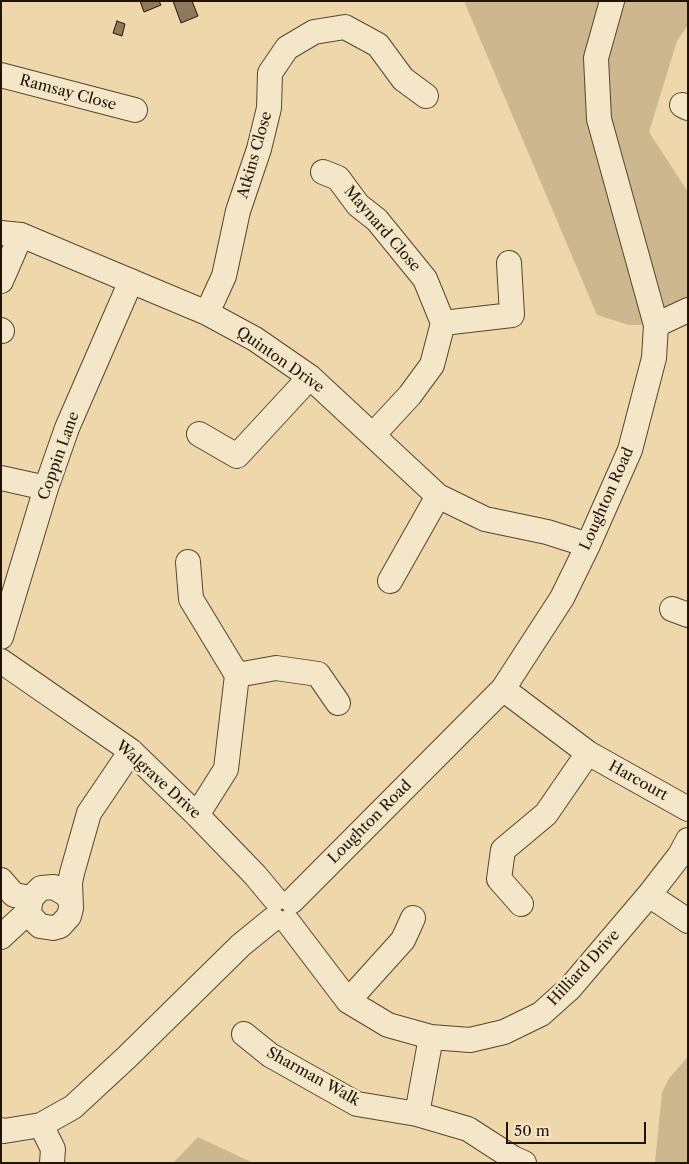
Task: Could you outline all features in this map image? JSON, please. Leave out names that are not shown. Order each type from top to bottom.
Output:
[{"type":"street","name":"Loughton Road","points":[[1,1130],[41,1125],[73,1107],[127,1057],[241,945],[282,910],[503,689],[562,598],[630,450],[654,358],[656,325],[599,119],[596,58],[612,1]]},
{"type":"street","name":"Atkins Close","points":[[207,313],[224,276],[238,211],[259,149],[269,108],[270,73],[287,48],[314,32],[345,27],[378,45],[403,79],[426,96]]},
{"type":"street","name":"Ramsay Close","points":[[1,75],[135,110]]},
{"type":"street","name":"Maynard Close","points":[[323,172],[338,178],[358,205],[377,220],[425,278],[442,323]]},
{"type":"street","points":[[1,281],[11,234]]},
{"type":"street","name":"Quinton Drive","points":[[11,234],[207,313],[255,339],[310,377],[438,496],[485,519],[547,532],[588,545]]},
{"type":"street","points":[[373,435],[410,395],[432,365],[442,323],[512,315],[509,263]]},
{"type":"street","name":"Coppin Lane","points":[[1,637],[46,488],[67,428],[131,281]]},
{"type":"street","points":[[656,325],[688,310]]},
{"type":"street","points":[[199,434],[234,462],[310,377]]},
{"type":"street","points":[[1,478],[46,488]]},
{"type":"street","points":[[390,581],[438,496]]},
{"type":"street","points":[[188,562],[191,599],[237,675],[226,769],[197,815]]},
{"type":"street","name":"Walgrave Drive","points":[[1,661],[131,751],[255,875],[282,910]]},
{"type":"street","points":[[237,675],[276,668],[318,674],[338,703]]},
{"type":"street","name":"Harcourt","points":[[503,689],[588,753],[688,809]]},
{"type":"street","points":[[36,898],[35,922],[47,928],[53,928],[66,922],[71,908],[70,883],[72,873],[89,813],[131,751]]},
{"type":"street","points":[[522,904],[499,879],[503,850],[546,814],[588,753]]},
{"type":"street","name":"Hilliard Drive","points":[[282,910],[348,1001],[388,1025],[431,1038],[470,1040],[504,1032],[541,1014],[570,988],[649,895],[680,855],[688,840]]},
{"type":"street","points":[[1,936],[36,898],[72,873]]},
{"type":"street","points":[[1,880],[14,895],[36,898],[54,887],[61,890],[70,901]]},
{"type":"street","points":[[649,895],[688,921]]},
{"type":"street","points":[[348,1001],[403,940],[413,918]]},
{"type":"street","name":"Sharman Walk","points":[[244,1034],[270,1055],[357,1104],[417,1114],[468,1129],[512,1158],[524,1163]]},
{"type":"street","points":[[417,1114],[431,1038]]},
{"type":"street","points":[[41,1125],[53,1149],[52,1163]]},
{"type":"shaded area","points":[[464,1],[688,1],[688,25],[677,41],[649,132],[688,192],[688,310],[656,325],[629,325],[597,315]]},
{"type":"shaded area","points":[[688,1057],[688,1163],[655,1163],[662,1092],[670,1077]]},
{"type":"shaded area","points":[[198,1137],[253,1163],[173,1163]]},
{"type":"building","points":[[140,1],[159,1],[161,5],[144,12]]},
{"type":"building","points":[[173,1],[192,1],[198,16],[181,23]]},
{"type":"building","points":[[117,21],[125,24],[122,36],[113,33]]}]
